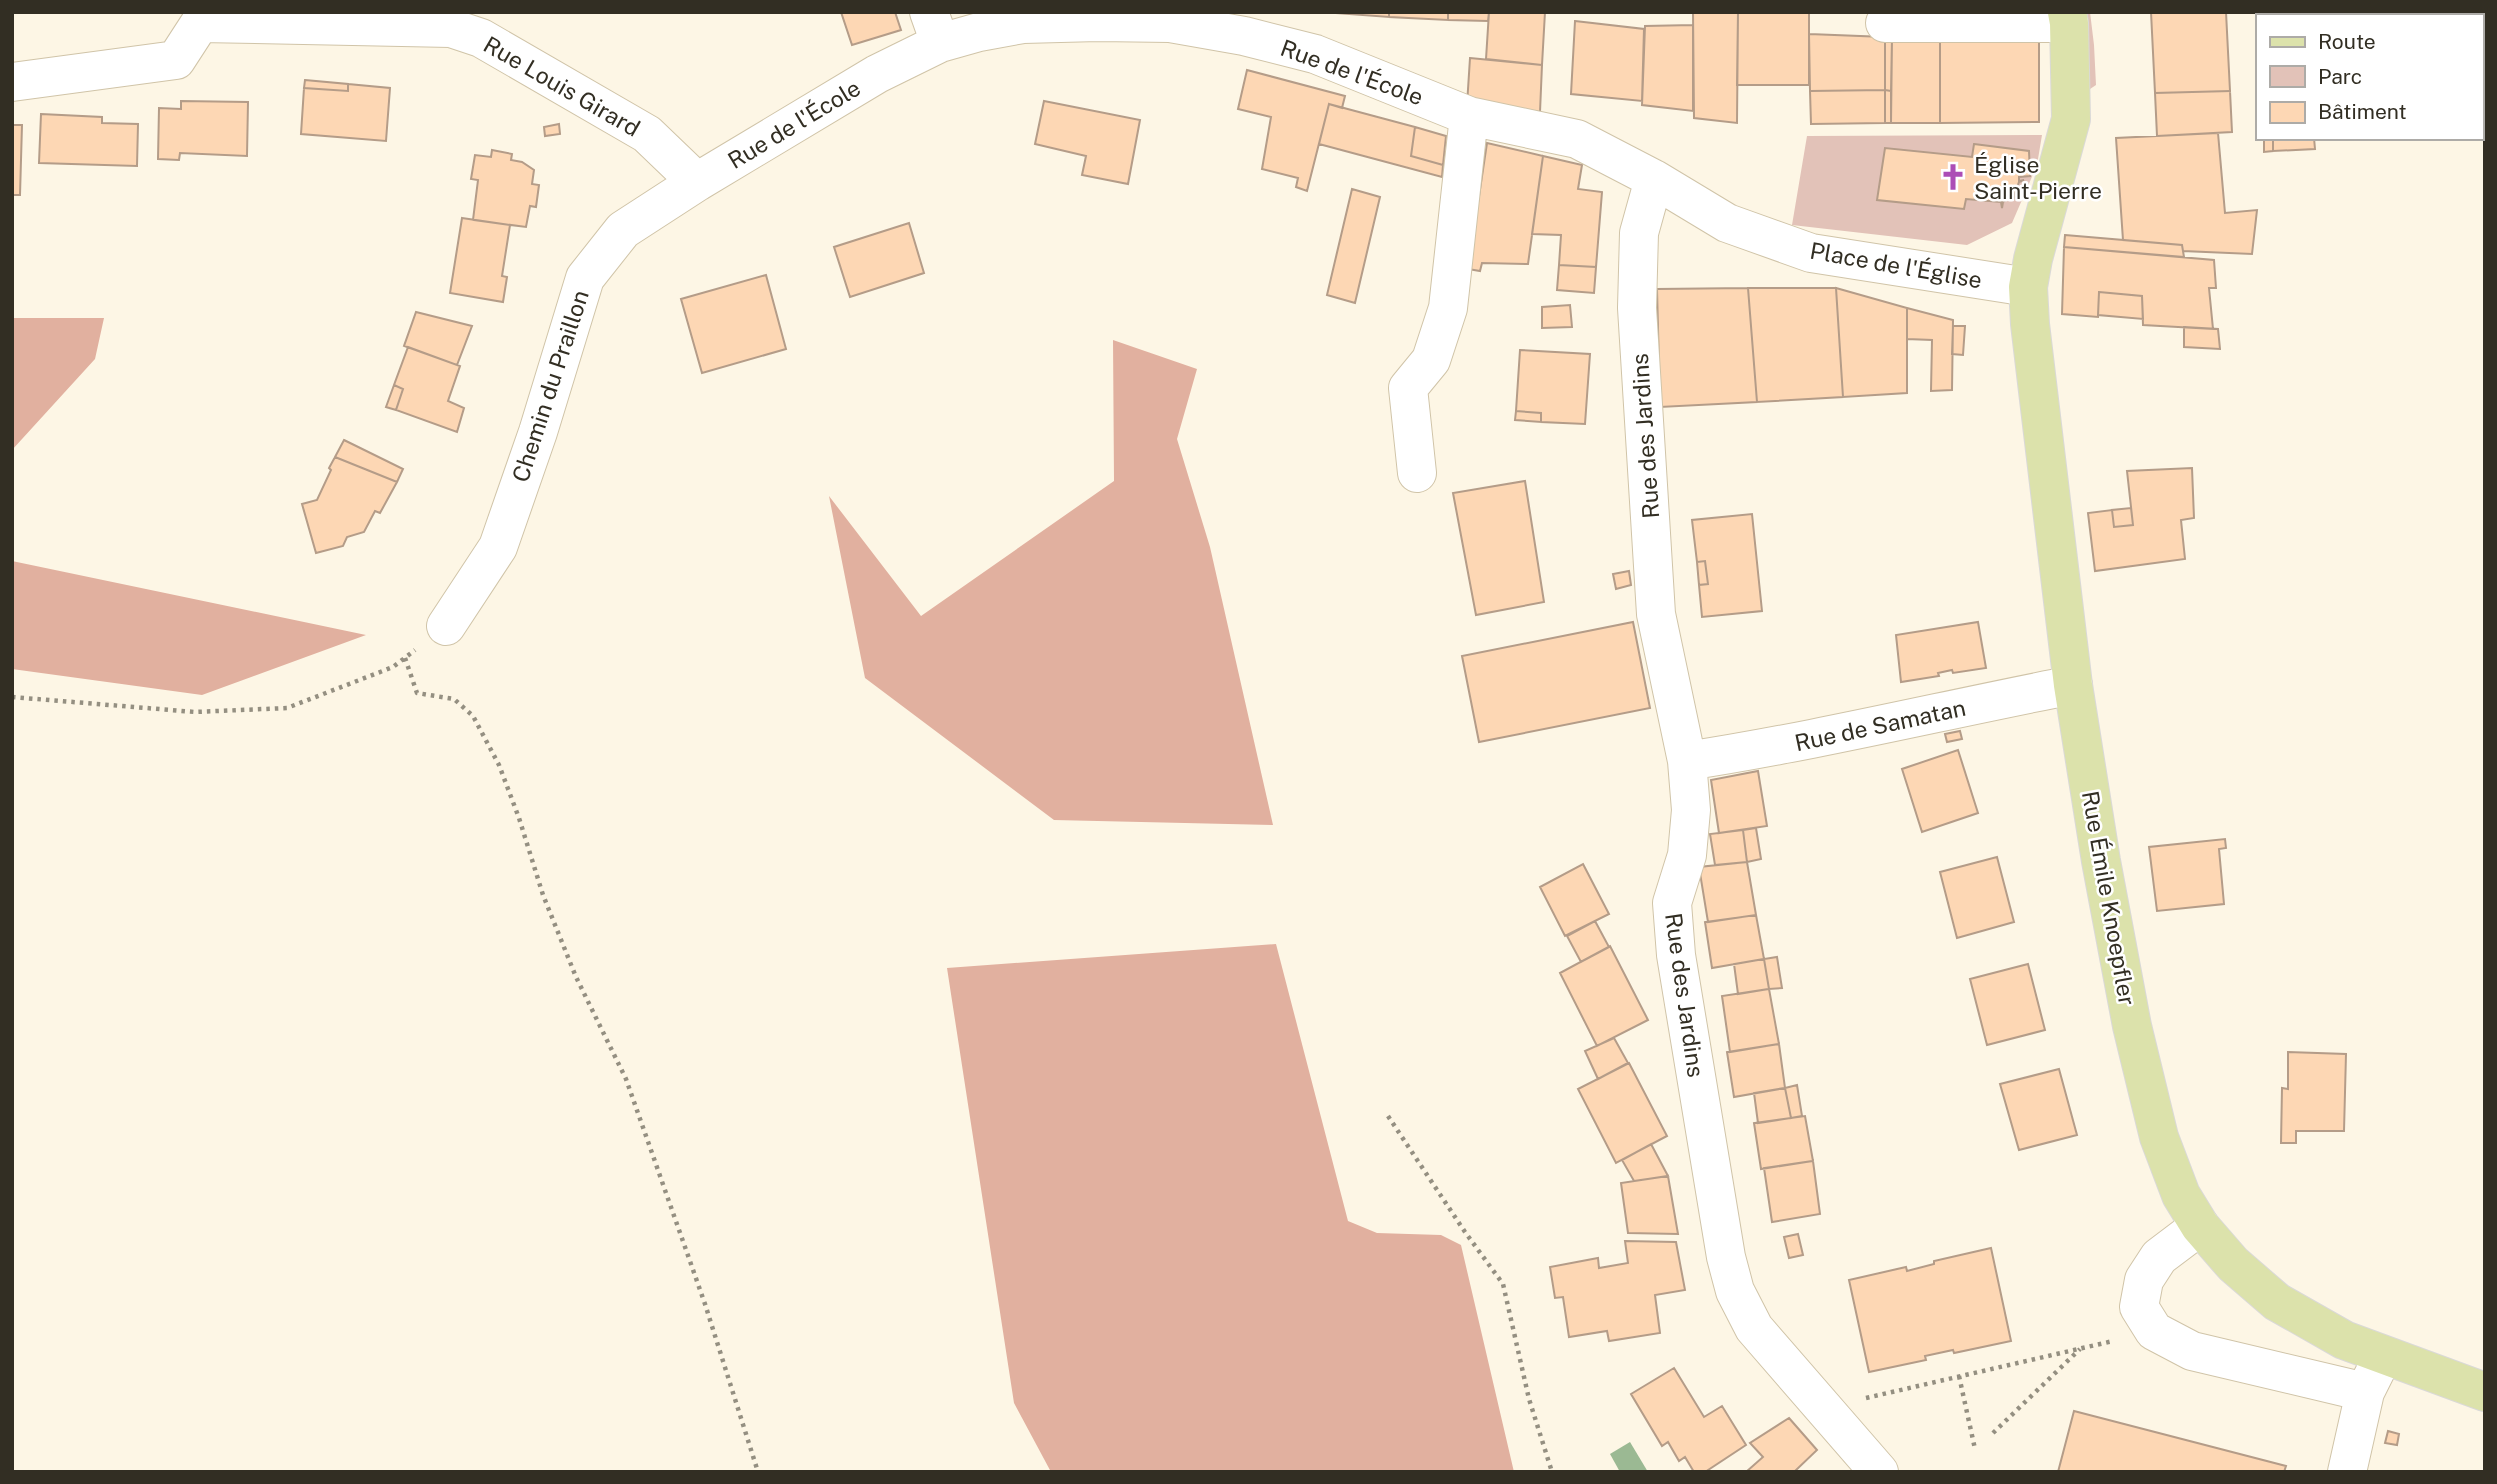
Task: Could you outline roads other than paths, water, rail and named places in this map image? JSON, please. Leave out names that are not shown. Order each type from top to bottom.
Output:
[{"type":"main road","name":"Rue Émile Knoepfler","points":[[2068,18],[2071,119],[2041,226],[2028,287],[2073,685],[2101,861],[2132,1027],[2164,1154],[2181,1195],[2200,1226],[2233,1264],[2277,1302],[2344,1340],[2485,1392]]},
{"type":"street","points":[[1885,23],[2068,18]]},
{"type":"street","name":"Rue de l'École","points":[[697,182],[877,74],[934,28],[979,32],[1023,24],[1098,22],[1170,23],[1244,36],[1315,54],[1469,116],[1577,139],[1654,179]]},
{"type":"street","name":"Rue Louis Girard","points":[[12,82],[176,60],[200,23],[451,28],[481,37],[647,134],[697,182]]},
{"type":"street","points":[[1417,473],[1408,388],[1431,360],[1448,308],[1469,116]]},
{"type":"street","name":"Place de l'Église","points":[[1654,179],[1727,223],[1811,253],[2028,287]]},
{"type":"street","name":"Rue des Jardins","points":[[1654,179],[1639,233],[1637,308],[1656,614],[1687,761],[1691,810],[1687,855],[1672,903],[1675,942],[1726,1257],[1735,1291],[1754,1328],[1879,1472]]},
{"type":"street","name":"Chemin du Praillon","points":[[446,626],[498,547],[538,432],[585,278],[623,230],[697,182]]},
{"type":"street","name":"Rue de Samatan","points":[[1687,761],[1778,747],[2073,685]]},
{"type":"street","points":[[2200,1226],[2159,1257],[2144,1280],[2139,1307],[2154,1331],[2192,1351],[2365,1392]]},
{"type":"street","points":[[2347,1472],[2365,1392],[2383,1354]]},
{"type":"place","name":"Église Saint-Pierre","points":[[1953,177]]}]
